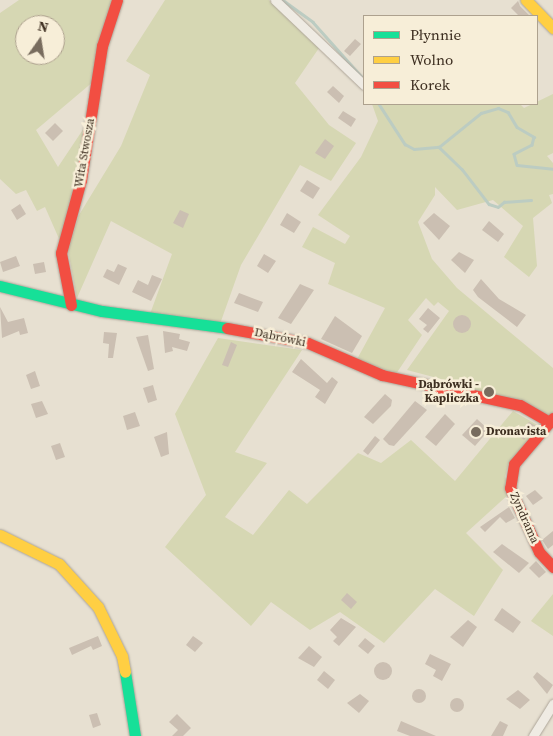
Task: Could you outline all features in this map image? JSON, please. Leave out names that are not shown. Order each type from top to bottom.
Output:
[{"type":"street","name":"Wita Stwosza","points":[[71,305],[61,252],[81,180],[102,46],[117,0]]},
{"type":"street","points":[[274,0],[363,84]]},
{"type":"street","points":[[526,0],[549,17],[553,28]]},
{"type":"street","name":"Dąbrówki","points":[[0,286],[71,305],[308,343],[382,375],[520,405],[551,420]]},
{"type":"street","name":"Zyndrama","points":[[551,420],[514,464],[510,488],[539,552],[553,567]]},
{"type":"street","points":[[0,535],[48,557],[70,574],[98,607],[122,656],[135,736]]},
{"type":"street","points":[[533,736],[553,704]]},
{"type":"green space","points":[[19,0],[113,0],[94,81],[36,130],[58,167],[86,125],[81,168],[60,241],[45,207],[37,211],[26,190],[16,194],[0,179],[0,13]]},
{"type":"green space","points":[[165,0],[269,0],[319,48],[295,83],[329,125],[356,143],[331,181],[300,165],[241,265],[220,324],[150,314],[172,254],[111,221],[77,298],[68,250],[79,215],[121,146],[150,75],[126,61]]},
{"type":"green space","points":[[553,94],[553,153],[547,156],[553,163],[553,194],[549,195],[552,203],[533,218],[537,266],[529,277],[504,257],[523,226],[493,200],[457,210],[435,187],[435,195],[418,222],[432,259],[457,288],[553,368],[553,415],[550,417],[472,389],[466,380],[460,378],[456,383],[407,370],[449,311],[438,302],[434,306],[426,298],[408,320],[422,335],[396,374],[356,361],[385,308],[328,284],[335,263],[302,247],[313,227],[345,244],[350,236],[318,215],[361,157],[378,121],[372,105],[521,105],[524,108],[530,105],[538,105],[538,101]]},
{"type":"green space","points":[[218,338],[302,350],[235,452],[267,463],[225,517],[253,535],[289,490],[307,504],[358,453],[381,463],[411,440],[455,481],[513,411],[539,426],[508,465],[505,477],[510,493],[466,533],[503,570],[474,616],[435,589],[384,643],[340,612],[310,630],[271,602],[251,626],[165,547],[206,495],[175,414]]},
{"type":"green space","points":[[553,594],[553,636],[531,621]]},
{"type":"building","points":[[518,1],[520,6],[529,15],[518,15],[511,8]]},
{"type":"building","points":[[355,39],[361,44],[350,56],[344,51]]},
{"type":"building","points":[[333,86],[344,96],[339,103],[327,92]]},
{"type":"building","points":[[343,111],[356,119],[351,127],[338,118]]},
{"type":"building","points":[[55,123],[63,131],[53,141],[45,133]]},
{"type":"building","points":[[325,139],[334,146],[325,159],[315,153]]},
{"type":"building","points":[[307,180],[320,188],[313,199],[300,191]]},
{"type":"building","points":[[20,204],[26,214],[17,220],[11,210]]},
{"type":"building","points":[[180,210],[189,214],[183,228],[173,223]]},
{"type":"building","points":[[287,213],[301,222],[294,233],[280,225]]},
{"type":"building","points":[[434,213],[450,226],[439,240],[423,223]]},
{"type":"building","points":[[489,221],[504,234],[498,242],[482,230]]},
{"type":"building","points":[[459,252],[474,260],[465,273],[451,260]]},
{"type":"building","points":[[264,254],[276,261],[268,273],[257,266]]},
{"type":"building","points":[[16,256],[20,266],[3,272],[0,262]]},
{"type":"building","points":[[44,262],[46,272],[35,274],[33,264]]},
{"type":"building","points":[[118,264],[127,268],[119,285],[103,277],[107,269],[114,272]]},
{"type":"building","points":[[152,275],[162,279],[151,301],[132,292],[138,280],[148,285]]},
{"type":"building","points":[[481,279],[499,299],[526,315],[517,327],[478,297],[473,290]]},
{"type":"building","points":[[300,284],[314,290],[291,324],[278,318]]},
{"type":"building","points":[[239,293],[263,302],[258,312],[234,303]]},
{"type":"building","points":[[0,307],[8,322],[24,318],[28,333],[20,335],[19,331],[2,338]]},
{"type":"building","points":[[428,308],[440,318],[428,333],[423,329],[427,325],[419,319]]},
{"type":"building","points":[[462,315],[468,318],[471,324],[468,330],[462,333],[456,330],[453,324],[456,318]]},
{"type":"building","points":[[335,316],[362,336],[352,353],[321,339]]},
{"type":"building","points":[[163,331],[180,334],[179,339],[190,342],[187,351],[172,347],[173,351],[165,353]]},
{"type":"building","points":[[104,332],[117,333],[113,358],[108,358],[109,344],[103,343]]},
{"type":"building","points":[[148,335],[154,369],[148,371],[136,337]]},
{"type":"building","points":[[231,342],[237,345],[228,367],[222,365]]},
{"type":"building","points":[[301,359],[327,383],[332,377],[338,382],[325,404],[315,397],[320,390],[292,372]]},
{"type":"building","points":[[35,371],[40,386],[31,389],[26,375]]},
{"type":"building","points":[[153,385],[157,400],[148,403],[143,388]]},
{"type":"building","points":[[385,394],[392,400],[391,406],[373,424],[364,417]]},
{"type":"building","points":[[42,401],[48,414],[36,418],[31,404]]},
{"type":"building","points":[[415,401],[427,410],[394,446],[389,445],[383,439]]},
{"type":"building","points":[[135,412],[140,426],[127,430],[123,416]]},
{"type":"building","points":[[445,414],[455,424],[436,446],[425,437]]},
{"type":"building","name":"Dronavista","points":[[477,419],[489,430],[475,446],[462,435]]},
{"type":"building","points":[[529,422],[536,426],[524,440],[517,434]]},
{"type":"building","points":[[167,432],[169,454],[161,457],[154,437]]},
{"type":"building","points":[[375,436],[380,440],[368,455],[363,451]]},
{"type":"building","points":[[60,443],[65,457],[56,460],[51,446]]},
{"type":"building","points":[[535,490],[543,498],[533,505],[526,496]]},
{"type":"building","points":[[509,507],[515,518],[506,523],[500,517],[485,532],[480,527]]},
{"type":"building","points":[[553,531],[553,545],[548,549],[542,540]]},
{"type":"building","points":[[502,544],[529,563],[519,573],[493,552]]},
{"type":"building","points":[[536,561],[546,572],[539,578],[529,568]]},
{"type":"building","points":[[347,593],[357,602],[351,609],[341,600]]},
{"type":"building","points":[[502,608],[521,622],[513,633],[494,620]]},
{"type":"building","points":[[341,618],[356,627],[339,646],[333,641],[337,637],[330,630]]},
{"type":"building","points":[[468,620],[477,627],[463,647],[450,637]]},
{"type":"building","points":[[98,636],[102,646],[93,650],[91,646],[72,655],[69,648]]},
{"type":"building","points":[[193,636],[203,643],[195,652],[186,645]]},
{"type":"building","points":[[365,638],[375,646],[368,654],[358,646]]},
{"type":"building","points":[[309,646],[322,657],[314,667],[298,658]]},
{"type":"building","points":[[430,654],[451,664],[442,681],[433,676],[436,670],[425,664]]},
{"type":"building","points":[[383,662],[391,667],[392,671],[387,679],[383,680],[375,675],[374,671],[379,663]]},
{"type":"building","points":[[324,671],[335,680],[328,689],[317,680]]},
{"type":"building","points":[[537,672],[553,685],[547,694],[533,677]]},
{"type":"building","points":[[416,689],[422,689],[426,696],[422,703],[416,703],[412,699],[412,693]]},
{"type":"building","points":[[518,690],[530,700],[520,709],[506,699]]},
{"type":"building","points":[[360,694],[369,701],[359,713],[347,703]]},
{"type":"building","points":[[457,698],[462,700],[464,705],[462,710],[457,712],[452,710],[450,705],[452,700]]},
{"type":"building","points":[[97,713],[101,725],[93,728],[89,715]]},
{"type":"building","points":[[177,714],[191,728],[183,736],[172,736],[178,730],[169,722]]},
{"type":"building","points":[[401,721],[436,736],[410,736],[397,731]]},
{"type":"building","points":[[500,721],[508,725],[503,736],[491,736]]},
{"type":"waterway","points":[[283,0],[313,22],[362,77]]},
{"type":"waterway","points":[[380,105],[405,144],[414,149],[439,147],[481,113],[498,108],[508,112],[517,127],[534,137],[532,145],[514,154],[517,165],[553,169]]},
{"type":"waterway","points":[[439,147],[462,169],[489,204],[498,207],[504,202],[531,200]]},
{"type":"traffic: fast","points":[[0,286],[102,311],[227,328]]},
{"type":"traffic: fast","points":[[125,672],[135,736]]},
{"type":"traffic: slow","points":[[526,0],[553,28]]},
{"type":"traffic: slow","points":[[0,535],[59,564],[98,607],[122,656],[125,672]]},
{"type":"traffic: jam","points":[[71,305],[61,253],[81,180],[102,46],[117,0]]},
{"type":"traffic: jam","points":[[227,328],[308,343],[382,375],[520,405],[549,422]]},
{"type":"traffic: jam","points":[[553,418],[514,464],[510,488],[539,552],[553,567]]},
{"type":"place","name":"Dąbrówki - Kapliczka","points":[[489,392]]},
{"type":"place","name":"Dronavista","points":[[476,432]]}]
